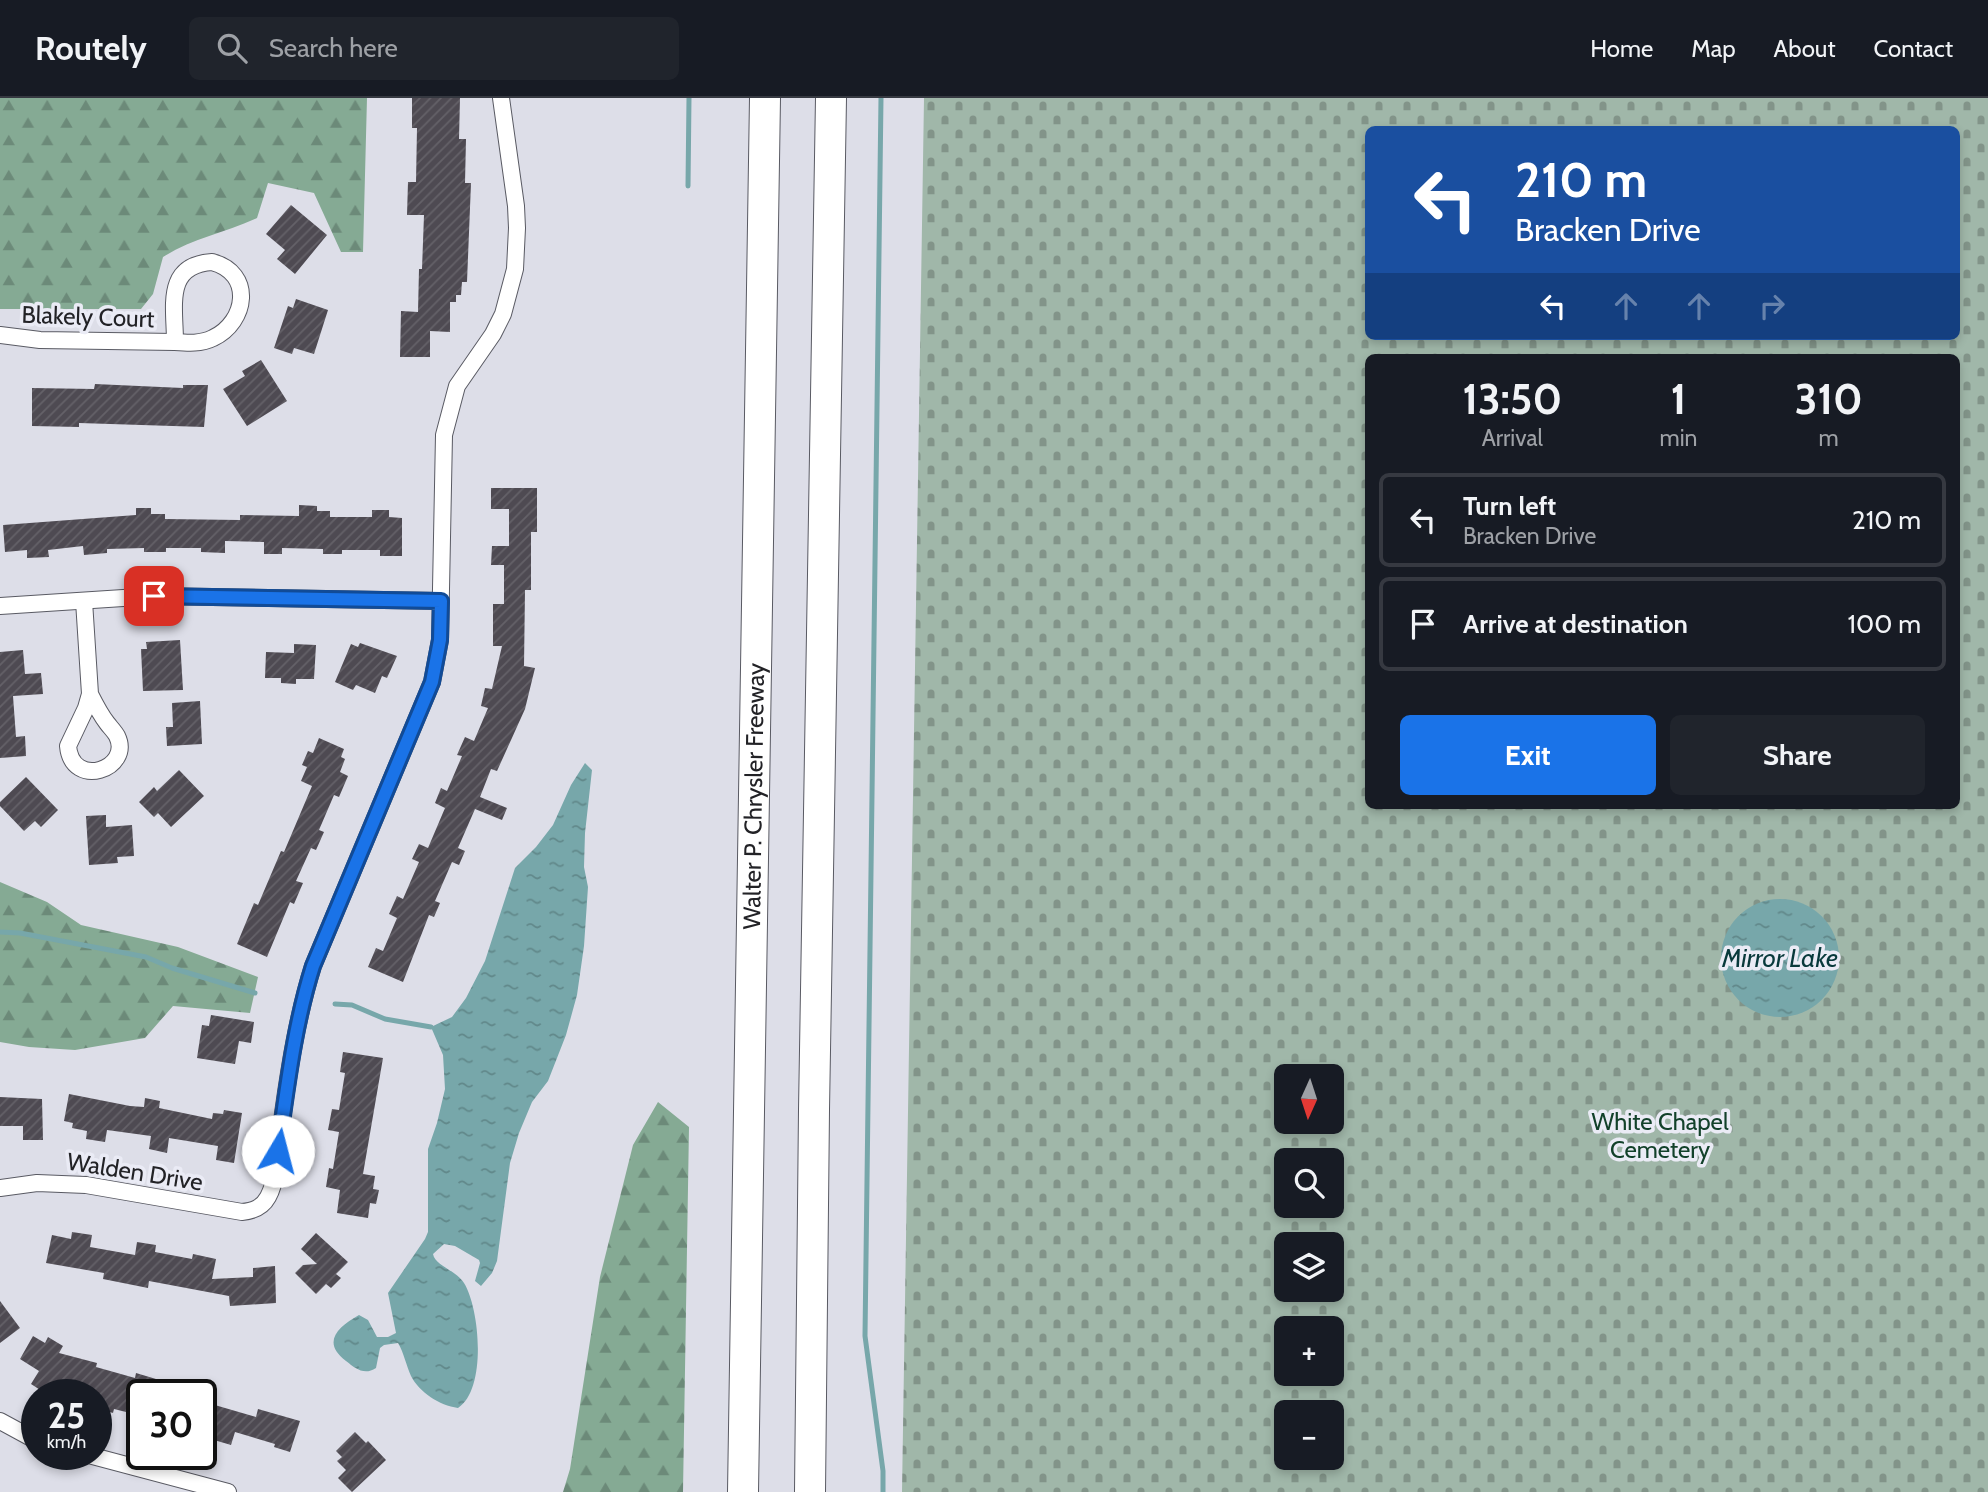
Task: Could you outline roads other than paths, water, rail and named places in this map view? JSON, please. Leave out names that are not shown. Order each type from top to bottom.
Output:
[{"type":"highway","name":"Walter P. Chrysler Freeway","points":[[744,1492],[765,98]]},
{"type":"highway","points":[[810,1492],[831,98]]},
{"type":"street","points":[[0,606],[154,596],[441,601],[444,435],[457,386],[494,334],[503,314],[515,269],[516,206],[501,98]]},
{"type":"street","name":"Blakely Court","points":[[0,335],[40,341],[195,343],[210,340],[222,333],[237,313],[242,290],[233,271],[212,262],[189,267],[180,275],[175,295],[175,342]]},
{"type":"street","points":[[84,601],[90,694],[81,719],[69,740],[68,754],[78,767],[85,771],[98,771],[112,764],[117,757],[119,744],[117,736],[90,694]]},
{"type":"street","name":"Walden Drive","points":[[0,1188],[61,1183],[242,1212],[253,1211],[262,1206],[268,1198],[275,1175],[291,1057],[305,992],[313,966],[432,682],[440,640],[441,601]]},
{"type":"street","points":[[0,1421],[21,1432]]},
{"type":"street","points":[[112,1461],[229,1492]]},
{"type":"water","points":[[585,763],[592,770],[585,833],[584,867],[588,887],[577,995],[566,1035],[548,1081],[532,1102],[519,1133],[510,1163],[497,1261],[492,1273],[481,1286],[475,1281],[479,1260],[455,1246],[444,1244],[433,1254],[438,1262],[464,1283],[470,1295],[477,1329],[477,1367],[473,1384],[467,1398],[458,1408],[437,1401],[419,1388],[411,1376],[398,1343],[380,1348],[376,1368],[360,1370],[339,1354],[335,1347],[335,1335],[359,1315],[368,1320],[377,1337],[388,1337],[396,1333],[388,1293],[428,1232],[428,1149],[445,1089],[443,1055],[431,1027],[452,1017],[466,998],[485,961],[515,868],[553,825],[571,785]]},
{"type":"water","name":"Mirror Lake","points":[[1780,899],[1813,909],[1829,925],[1839,958],[1829,991],[1813,1007],[1780,1017],[1747,1007],[1731,991],[1721,958],[1731,925],[1747,909]]},
{"type":"waterway","points":[[688,186],[689,98]]},
{"type":"waterway","points":[[881,98],[865,1336],[883,1471],[883,1492]]},
{"type":"waterway","points":[[0,932],[20,933],[146,957],[172,968],[255,993]]},
{"type":"waterway","points":[[335,1004],[352,1005],[385,1019],[431,1027]]},
{"type":"park label","name":"White Chapel Cemetery","points":[[1660,1136]]}]
